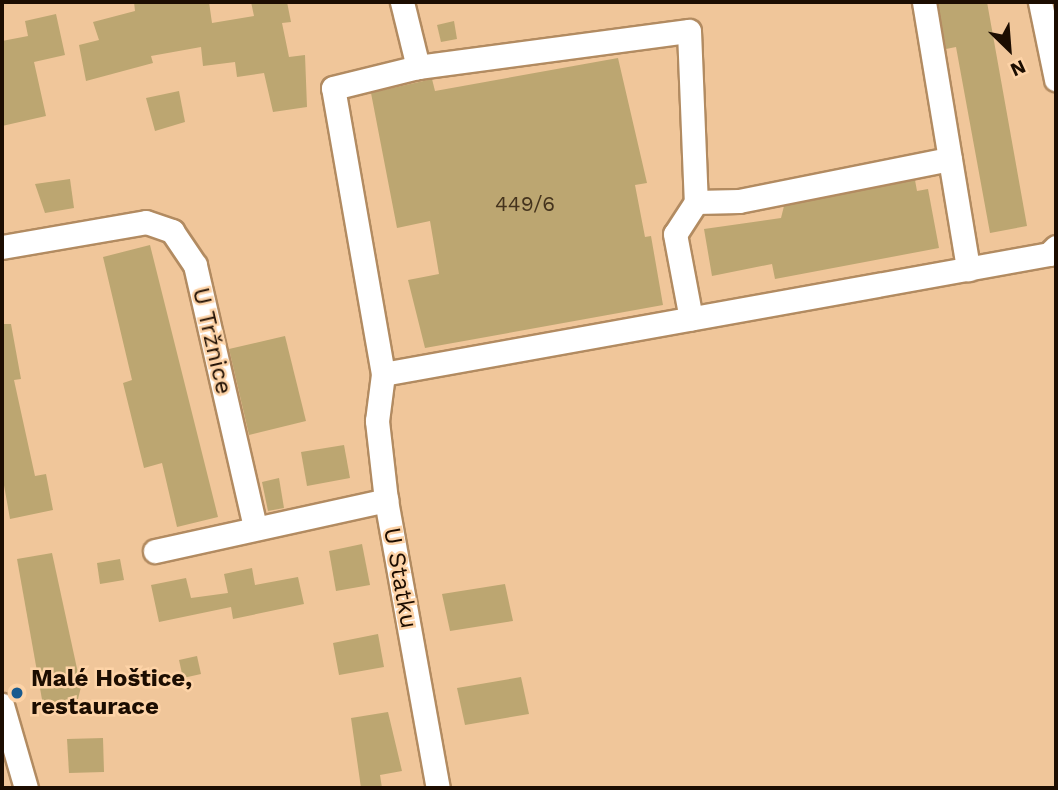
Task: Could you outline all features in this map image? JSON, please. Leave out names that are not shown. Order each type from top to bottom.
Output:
[{"type":"street","points":[[402,2],[418,67]]},
{"type":"street","points":[[924,2],[968,269]]},
{"type":"street","points":[[1040,2],[1056,79]]},
{"type":"street","points":[[386,500],[377,421],[383,374],[333,88],[418,67],[689,31],[696,202],[675,234],[691,319]]},
{"type":"street","points":[[696,202],[740,201],[950,159]]},
{"type":"street","name":"U Tržnice","points":[[2,247],[146,222],[172,231],[195,265],[255,528]]},
{"type":"street","points":[[383,374],[1049,254],[1056,247]]},
{"type":"street","name":"U Statku","points":[[255,528],[386,500],[438,788]]},
{"type":"street","points":[[155,551],[255,528]]},
{"type":"street","points":[[2,705],[26,788]]},
{"type":"building","points":[[134,2],[209,2],[212,23],[254,16],[251,2],[287,2],[291,22],[282,23],[289,57],[305,55],[307,107],[273,112],[264,73],[237,77],[235,62],[203,66],[201,47],[151,56],[153,63],[86,81],[79,45],[99,40],[93,22],[135,11]]},
{"type":"building","points":[[938,2],[987,2],[1027,226],[990,233],[956,47],[946,49]]},
{"type":"building","points":[[56,14],[65,55],[34,62],[46,116],[2,126],[2,41],[28,36],[25,21]]},
{"type":"building","points":[[454,21],[457,39],[441,42],[437,25]]},
{"type":"building","points":[[618,58],[647,183],[635,185],[645,237],[651,236],[663,305],[425,348],[408,280],[439,274],[430,221],[397,228],[371,93],[432,79],[435,91]]},
{"type":"building","points":[[179,91],[185,122],[155,131],[146,98]]},
{"type":"building","points":[[70,179],[74,208],[45,213],[35,184]]},
{"type":"building","points":[[915,180],[917,191],[928,189],[939,248],[775,279],[772,264],[712,276],[704,229],[781,218],[784,206]]},
{"type":"building","points":[[150,245],[218,517],[177,527],[162,463],[144,468],[123,383],[132,380],[103,257]]},
{"type":"building","points":[[2,324],[11,324],[21,379],[14,380],[35,476],[46,474],[53,510],[10,519],[2,474]]},
{"type":"building","points":[[285,336],[306,421],[249,435],[229,349]]},
{"type":"building","points":[[344,445],[350,478],[307,486],[301,452]]},
{"type":"building","points":[[279,478],[284,508],[268,511],[262,482]]},
{"type":"building","points":[[362,544],[370,585],[336,591],[329,551]]},
{"type":"building","points":[[52,553],[81,687],[78,699],[43,705],[17,559]]},
{"type":"building","points":[[120,559],[124,580],[100,584],[97,563]]},
{"type":"building","points":[[252,568],[255,585],[298,577],[304,604],[233,619],[231,607],[159,622],[151,585],[186,578],[191,598],[228,593],[224,574]]},
{"type":"building","points":[[505,584],[513,621],[450,631],[442,594]]},
{"type":"building","points":[[378,634],[384,667],[339,675],[333,643]]},
{"type":"building","points":[[197,656],[201,674],[183,678],[179,660]]},
{"type":"building","points":[[521,677],[529,714],[465,725],[457,688]]},
{"type":"building","points":[[388,712],[402,771],[380,775],[382,788],[361,788],[351,718]]},
{"type":"building","points":[[103,738],[104,772],[69,773],[67,739]]},
{"type":"place","name":"Malé Hoštice, restaurace","points":[[17,693]]}]
